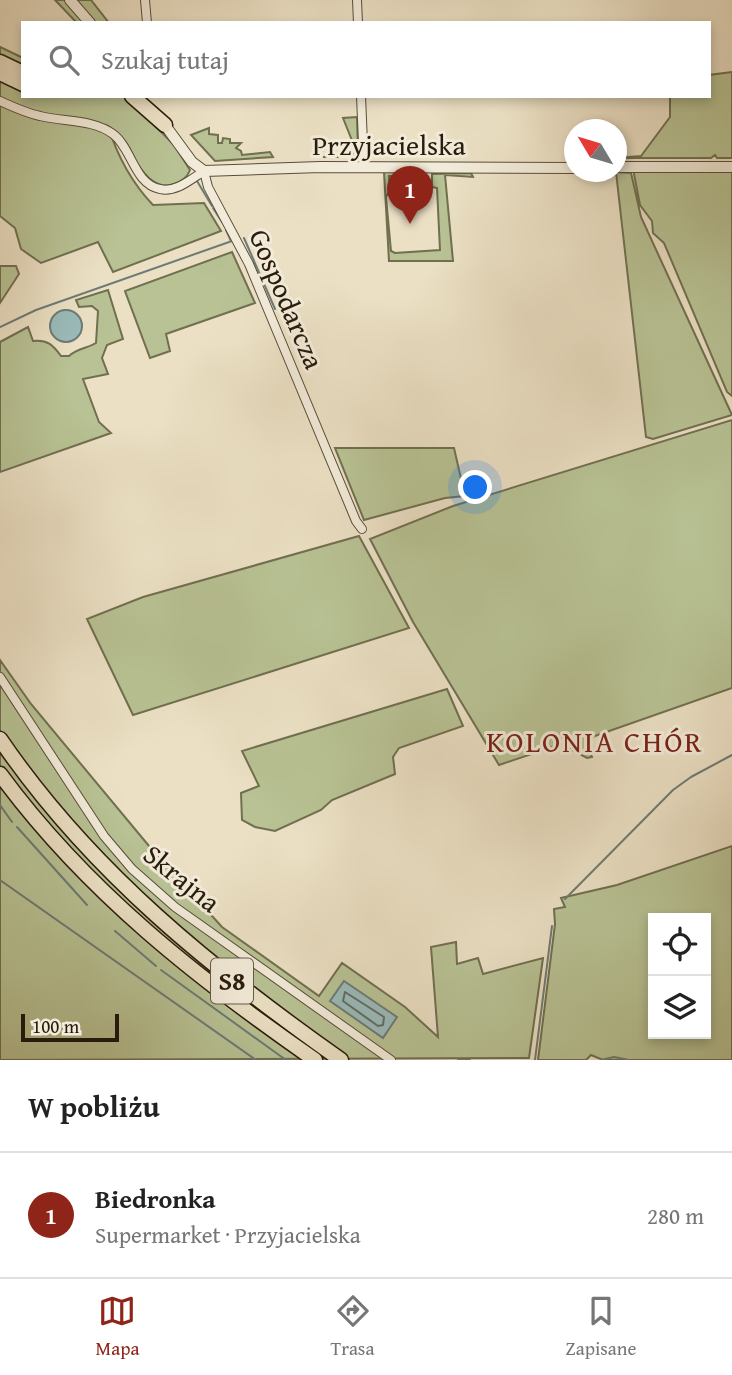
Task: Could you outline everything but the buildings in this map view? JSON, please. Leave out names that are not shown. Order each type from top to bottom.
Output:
[{"type":"highway","points":[[0,62],[21,72]]},
{"type":"highway","points":[[0,73],[21,83]]},
{"type":"highway","points":[[134,98],[165,125]]},
{"type":"highway","name":"S8","points":[[0,739],[49,804],[130,893],[231,980],[341,1060]]},
{"type":"highway","name":"S8","points":[[0,774],[57,844],[117,906],[214,987],[315,1060]]},
{"type":"street","points":[[70,0],[88,21]]},
{"type":"street","points":[[145,0],[145,21]]},
{"type":"street","points":[[358,0],[358,21]]},
{"type":"street","name":"Gospodarcza","points":[[146,98],[192,162],[204,171],[208,187],[240,244],[356,521],[362,529]]},
{"type":"street","points":[[361,98],[364,167]]},
{"type":"street","points":[[0,101],[39,116],[92,124],[106,129],[127,149],[143,178],[157,189],[174,189],[204,171]]},
{"type":"street","name":"Przyjacielska","points":[[204,171],[364,167],[564,167]]},
{"type":"street","points":[[627,167],[732,167]]},
{"type":"street","name":"Skrajna","points":[[0,677],[104,836],[131,869],[175,907],[391,1060]]},
{"type":"green space","points":[[55,0],[91,0],[107,21],[75,21]]},
{"type":"green space","points":[[0,47],[21,57],[21,98],[128,98],[174,145],[190,170],[184,179],[174,184],[163,185],[153,181],[108,126],[121,158],[138,187],[153,205],[204,203],[221,231],[113,272],[98,242],[41,263],[21,249],[15,228],[0,216]]},
{"type":"green space","points":[[732,72],[732,158],[717,158],[715,155],[711,158],[627,158],[641,156],[670,117],[670,98],[711,98],[711,75]]},
{"type":"green space","points":[[357,117],[358,151],[347,157],[323,157],[347,156],[355,148],[343,118]]},
{"type":"green space","points":[[209,128],[209,134],[218,135],[218,143],[222,143],[223,138],[230,139],[230,143],[241,143],[236,148],[242,155],[270,152],[273,157],[215,161],[191,135]]},
{"type":"green space","points":[[732,170],[732,396],[727,392],[664,243],[653,233],[652,221],[640,205],[634,174],[635,171]]},
{"type":"green space","points":[[384,172],[422,172],[425,176],[423,182],[421,177],[399,178],[399,183],[393,184],[393,176],[389,176],[390,190],[386,197],[391,251],[395,253],[440,250],[437,188],[432,187],[432,174],[471,173],[473,177],[445,175],[453,261],[389,261]]},
{"type":"green space","points":[[627,173],[631,173],[641,217],[732,415],[653,439],[646,437],[617,182],[627,182]]},
{"type":"green space","points":[[232,252],[255,303],[166,334],[170,351],[150,358],[125,291]]},
{"type":"green space","points":[[0,266],[16,266],[19,274],[0,303]]},
{"type":"green space","points":[[108,290],[123,339],[107,345],[102,358],[108,374],[83,379],[99,422],[111,433],[0,472],[0,342],[28,327],[33,341],[49,344],[61,356],[69,356],[92,345],[96,343],[98,311],[92,306],[79,307],[76,300]]},
{"type":"green space","points":[[732,420],[732,688],[592,737],[589,749],[592,757],[587,758],[561,744],[499,765],[413,622],[370,539],[453,506]]},
{"type":"green space","points":[[335,448],[454,448],[465,496],[445,498],[364,520]]},
{"type":"green space","points":[[359,536],[409,628],[133,715],[87,619],[143,597]]},
{"type":"green space","points":[[0,660],[31,704],[154,852],[222,927],[319,996],[342,963],[405,1007],[438,1037],[431,947],[456,942],[457,964],[478,958],[483,974],[543,958],[529,1058],[0,1060]]},
{"type":"green space","points":[[447,689],[463,726],[399,748],[393,757],[395,774],[332,800],[321,810],[275,831],[255,827],[242,820],[241,793],[259,786],[242,751]]},
{"type":"green space","points":[[732,846],[732,1060],[603,1060],[591,1055],[586,1060],[538,1060],[555,924],[554,909],[565,907],[561,898],[617,885]]},
{"type":"water","points":[[66,310],[77,315],[82,326],[77,337],[66,342],[55,337],[50,326],[55,315]]},
{"type":"water","points":[[344,981],[397,1017],[383,1038],[330,1001]]},
{"type":"waterway","points":[[197,181],[212,206]]},
{"type":"waterway","points":[[213,208],[222,222]]},
{"type":"waterway","points":[[226,230],[231,241]]},
{"type":"waterway","points":[[244,238],[275,309]]},
{"type":"waterway","points":[[0,327],[36,310],[232,241]]},
{"type":"waterway","points":[[565,899],[673,790],[732,755]]},
{"type":"waterway","points":[[0,805],[12,822]]},
{"type":"waterway","points":[[17,827],[87,905]]},
{"type":"waterway","points":[[0,880],[256,1060]]},
{"type":"waterway","points":[[535,1060],[552,926]]},
{"type":"waterway","points":[[115,931],[156,966]]},
{"type":"waterway","points":[[161,970],[286,1060]]},
{"type":"waterway","points":[[601,1060],[614,1057],[629,1060]]},
{"type":"waterway","points":[[458,1060],[470,1060]]},
{"type":"place","name":"Biedronka","points":[[410,224]]},
{"type":"district","name":"KOLONIA CHÓR","points":[[595,742]]}]
